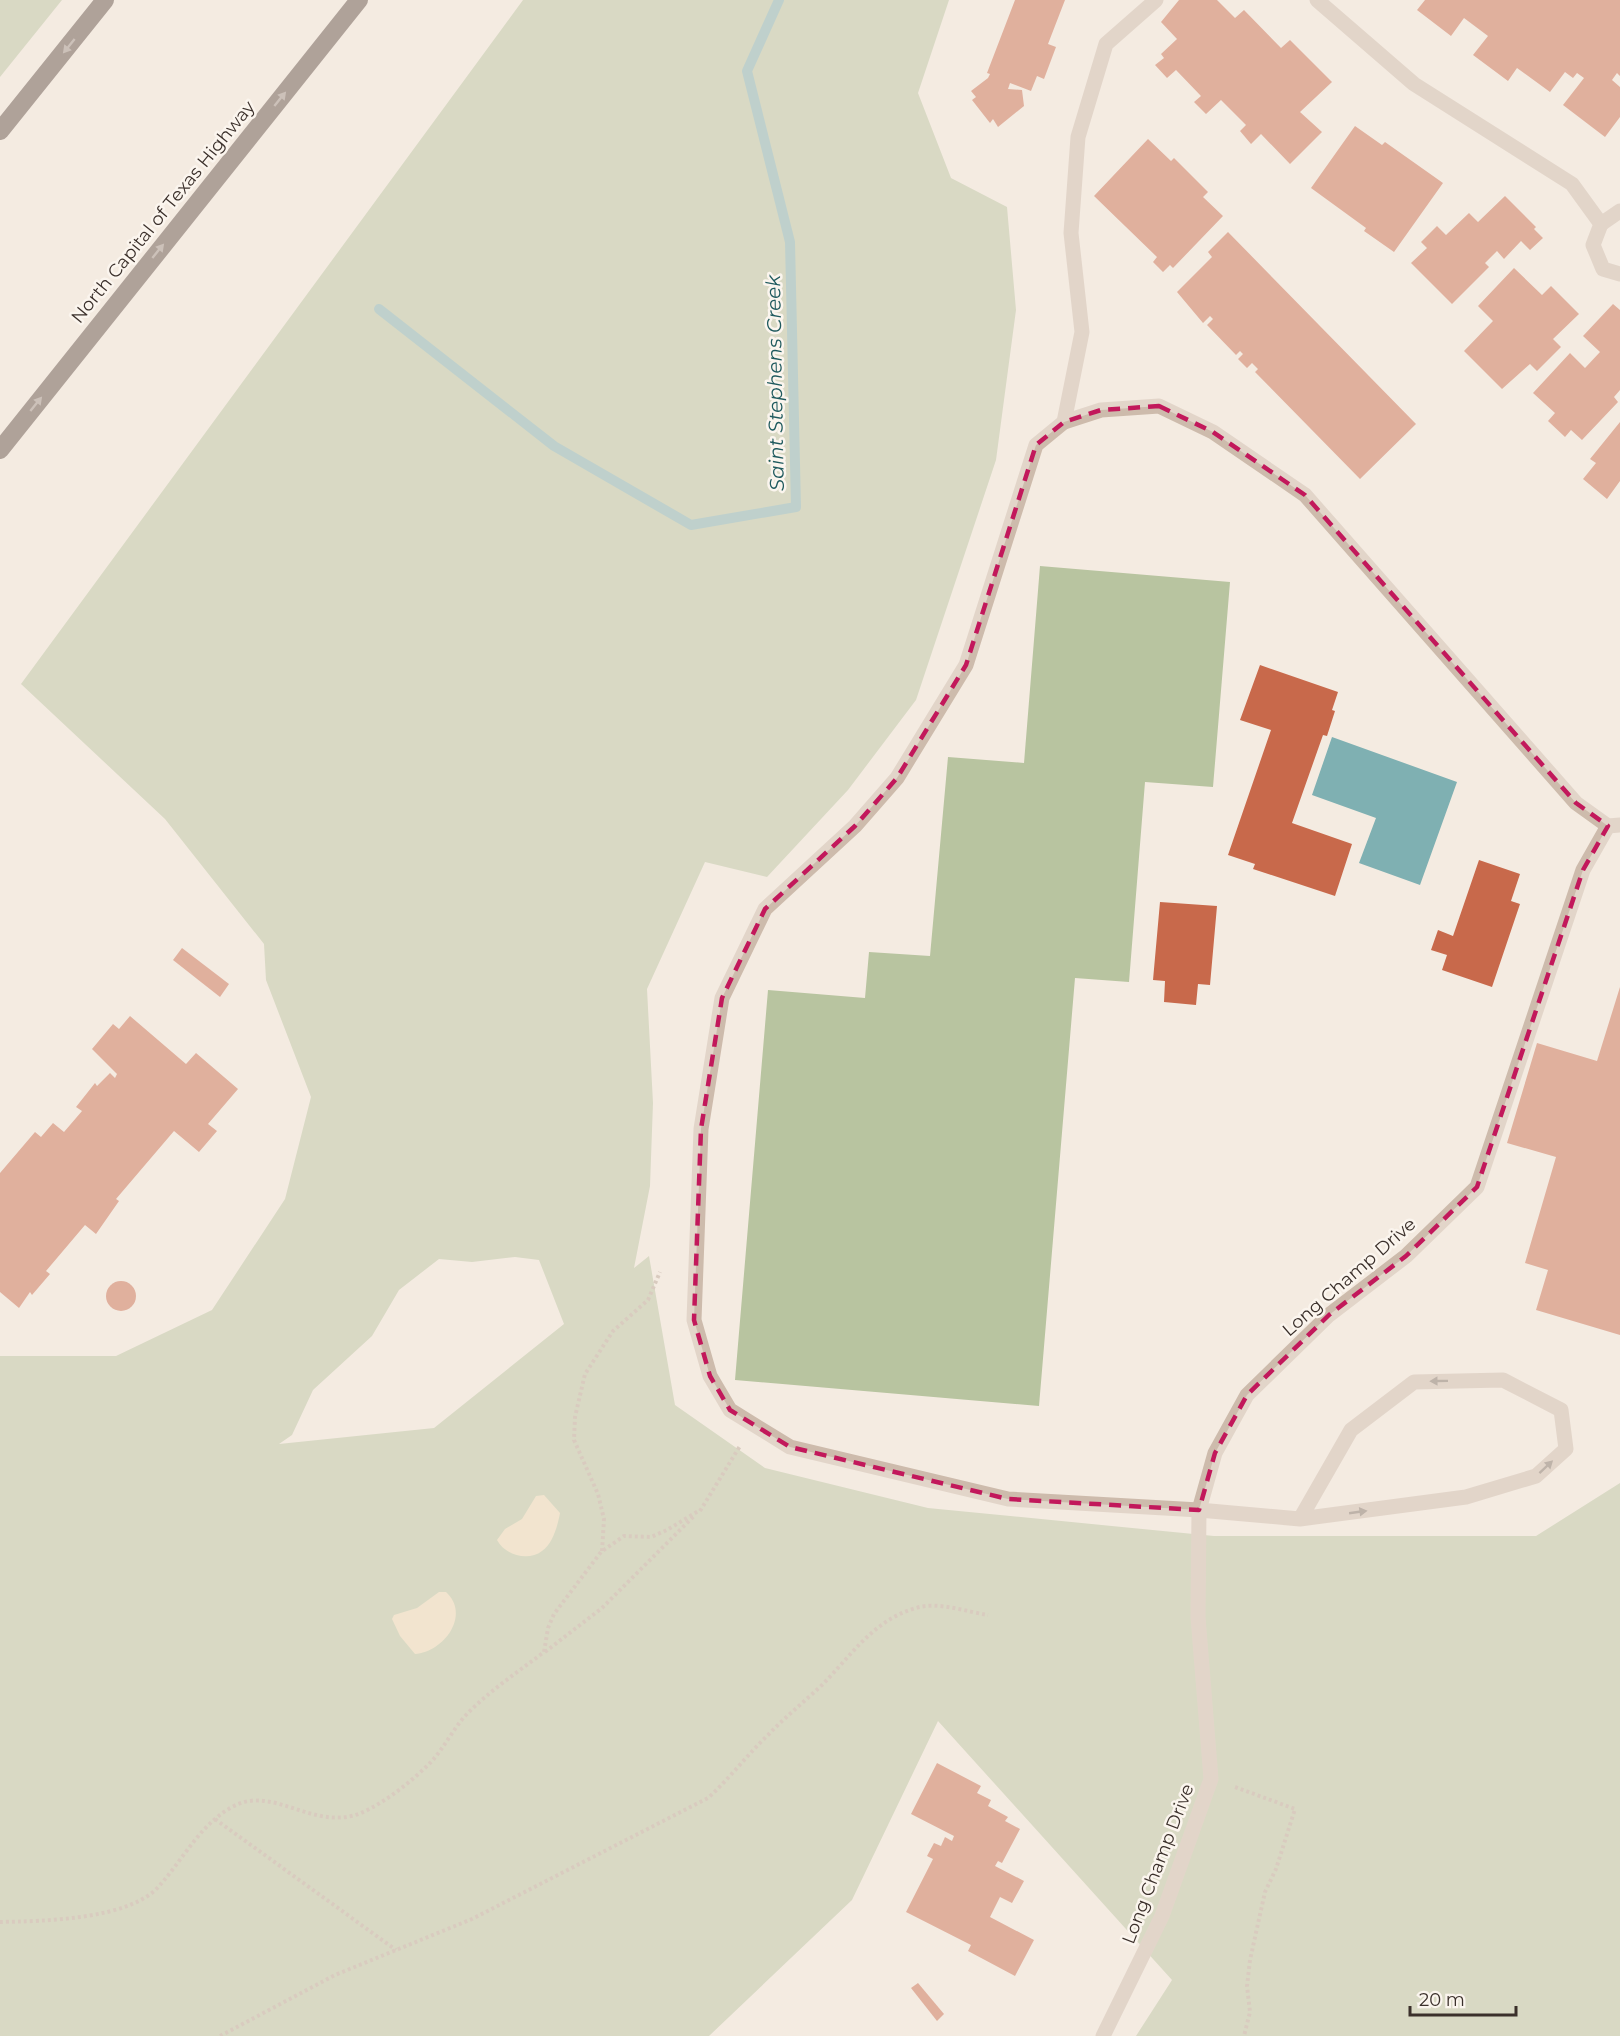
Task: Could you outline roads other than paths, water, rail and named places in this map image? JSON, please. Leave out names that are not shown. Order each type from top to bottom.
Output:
[{"type":"highway","points":[[0,131],[105,0]]},
{"type":"highway","name":"North Capital of Texas Highway","points":[[0,450],[359,0]]},
{"type":"street","points":[[1064,422],[1082,332],[1071,233],[1078,137],[1106,44],[1156,0]]},
{"type":"street","points":[[1317,0],[1414,84],[1572,184],[1601,224]]},
{"type":"street","points":[[1620,211],[1601,224],[1593,245],[1603,268],[1620,274]]},
{"type":"street","points":[[1300,1519],[1351,1430],[1414,1382],[1503,1380],[1561,1410],[1566,1449],[1536,1476],[1466,1497],[1300,1519],[1199,1510],[1008,1499],[790,1447],[730,1410],[710,1376],[694,1320],[701,1129],[722,998],[765,909],[855,826],[897,778],[966,665],[1036,445],[1064,422],[1101,410],[1159,406],[1213,432],[1305,495],[1576,803],[1614,826]]},
{"type":"street","name":"Long Champ Drive","points":[[1103,2036],[1162,1916],[1211,1779],[1198,1617],[1199,1510],[1215,1453],[1247,1395],[1329,1315],[1406,1256],[1477,1187],[1582,870],[1614,826]]},
{"type":"water","points":[[1332,737],[1457,782],[1420,885],[1359,863],[1376,818],[1312,795]]},
{"type":"waterway","name":"Saint Stephens Creek","points":[[379,309],[554,446],[691,525],[796,507],[790,242],[747,71],[779,0]]}]
